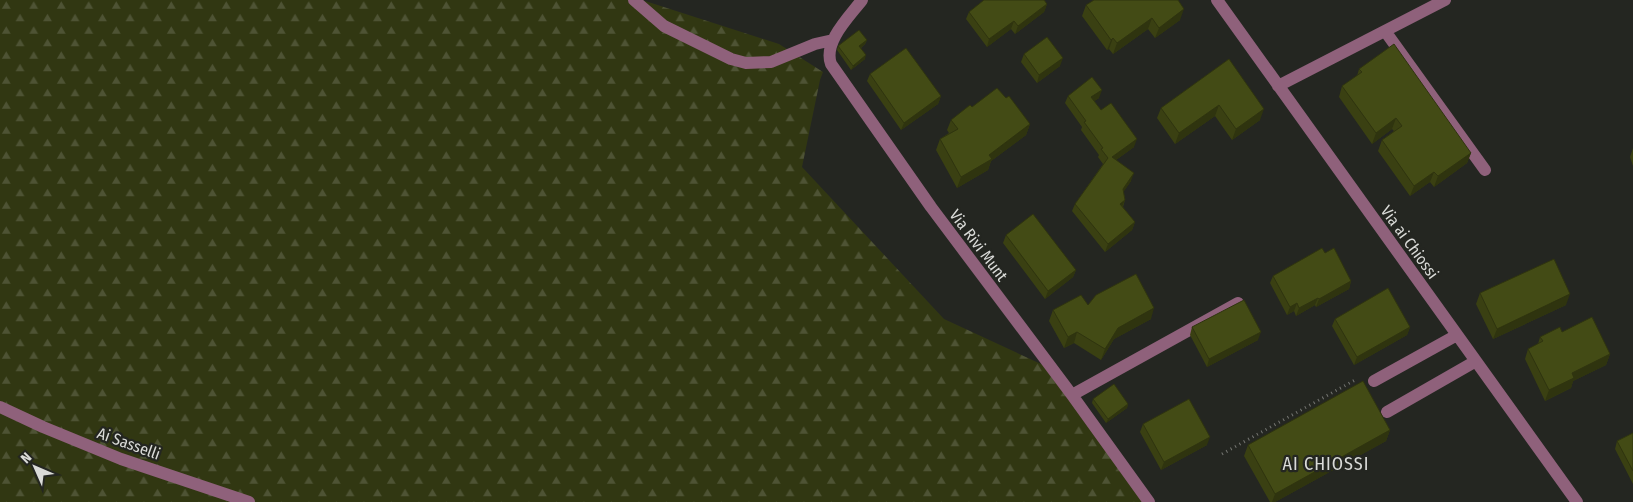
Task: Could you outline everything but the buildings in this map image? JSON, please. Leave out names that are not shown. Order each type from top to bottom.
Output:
[{"type":"street","points":[[634,0],[664,26],[731,59],[746,63],[771,62],[815,44],[833,40],[862,0]]},
{"type":"street","name":"Via ai Chiossi","points":[[1217,0],[1577,502]]},
{"type":"street","points":[[1278,86],[1445,0]]},
{"type":"street","points":[[1385,31],[1485,170]]},
{"type":"street","name":"Via Rivi Munt","points":[[833,40],[829,60],[835,70],[962,250],[1072,395],[1149,502]]},
{"type":"street","points":[[1072,395],[1238,303]]},
{"type":"street","points":[[1374,381],[1457,334]]},
{"type":"street","points":[[1387,412],[1476,361]]},
{"type":"street","name":"Ai Sasselli","points":[[0,407],[121,459],[249,502]]},
{"type":"path","points":[[1222,454],[1368,374],[1374,381]]},
{"type":"green space","points":[[0,0],[642,0],[779,44],[823,72],[802,167],[944,319],[1054,370],[1149,502],[0,502]]},
{"type":"district","name":"AI CHIOSSI","points":[[1326,464]]}]
